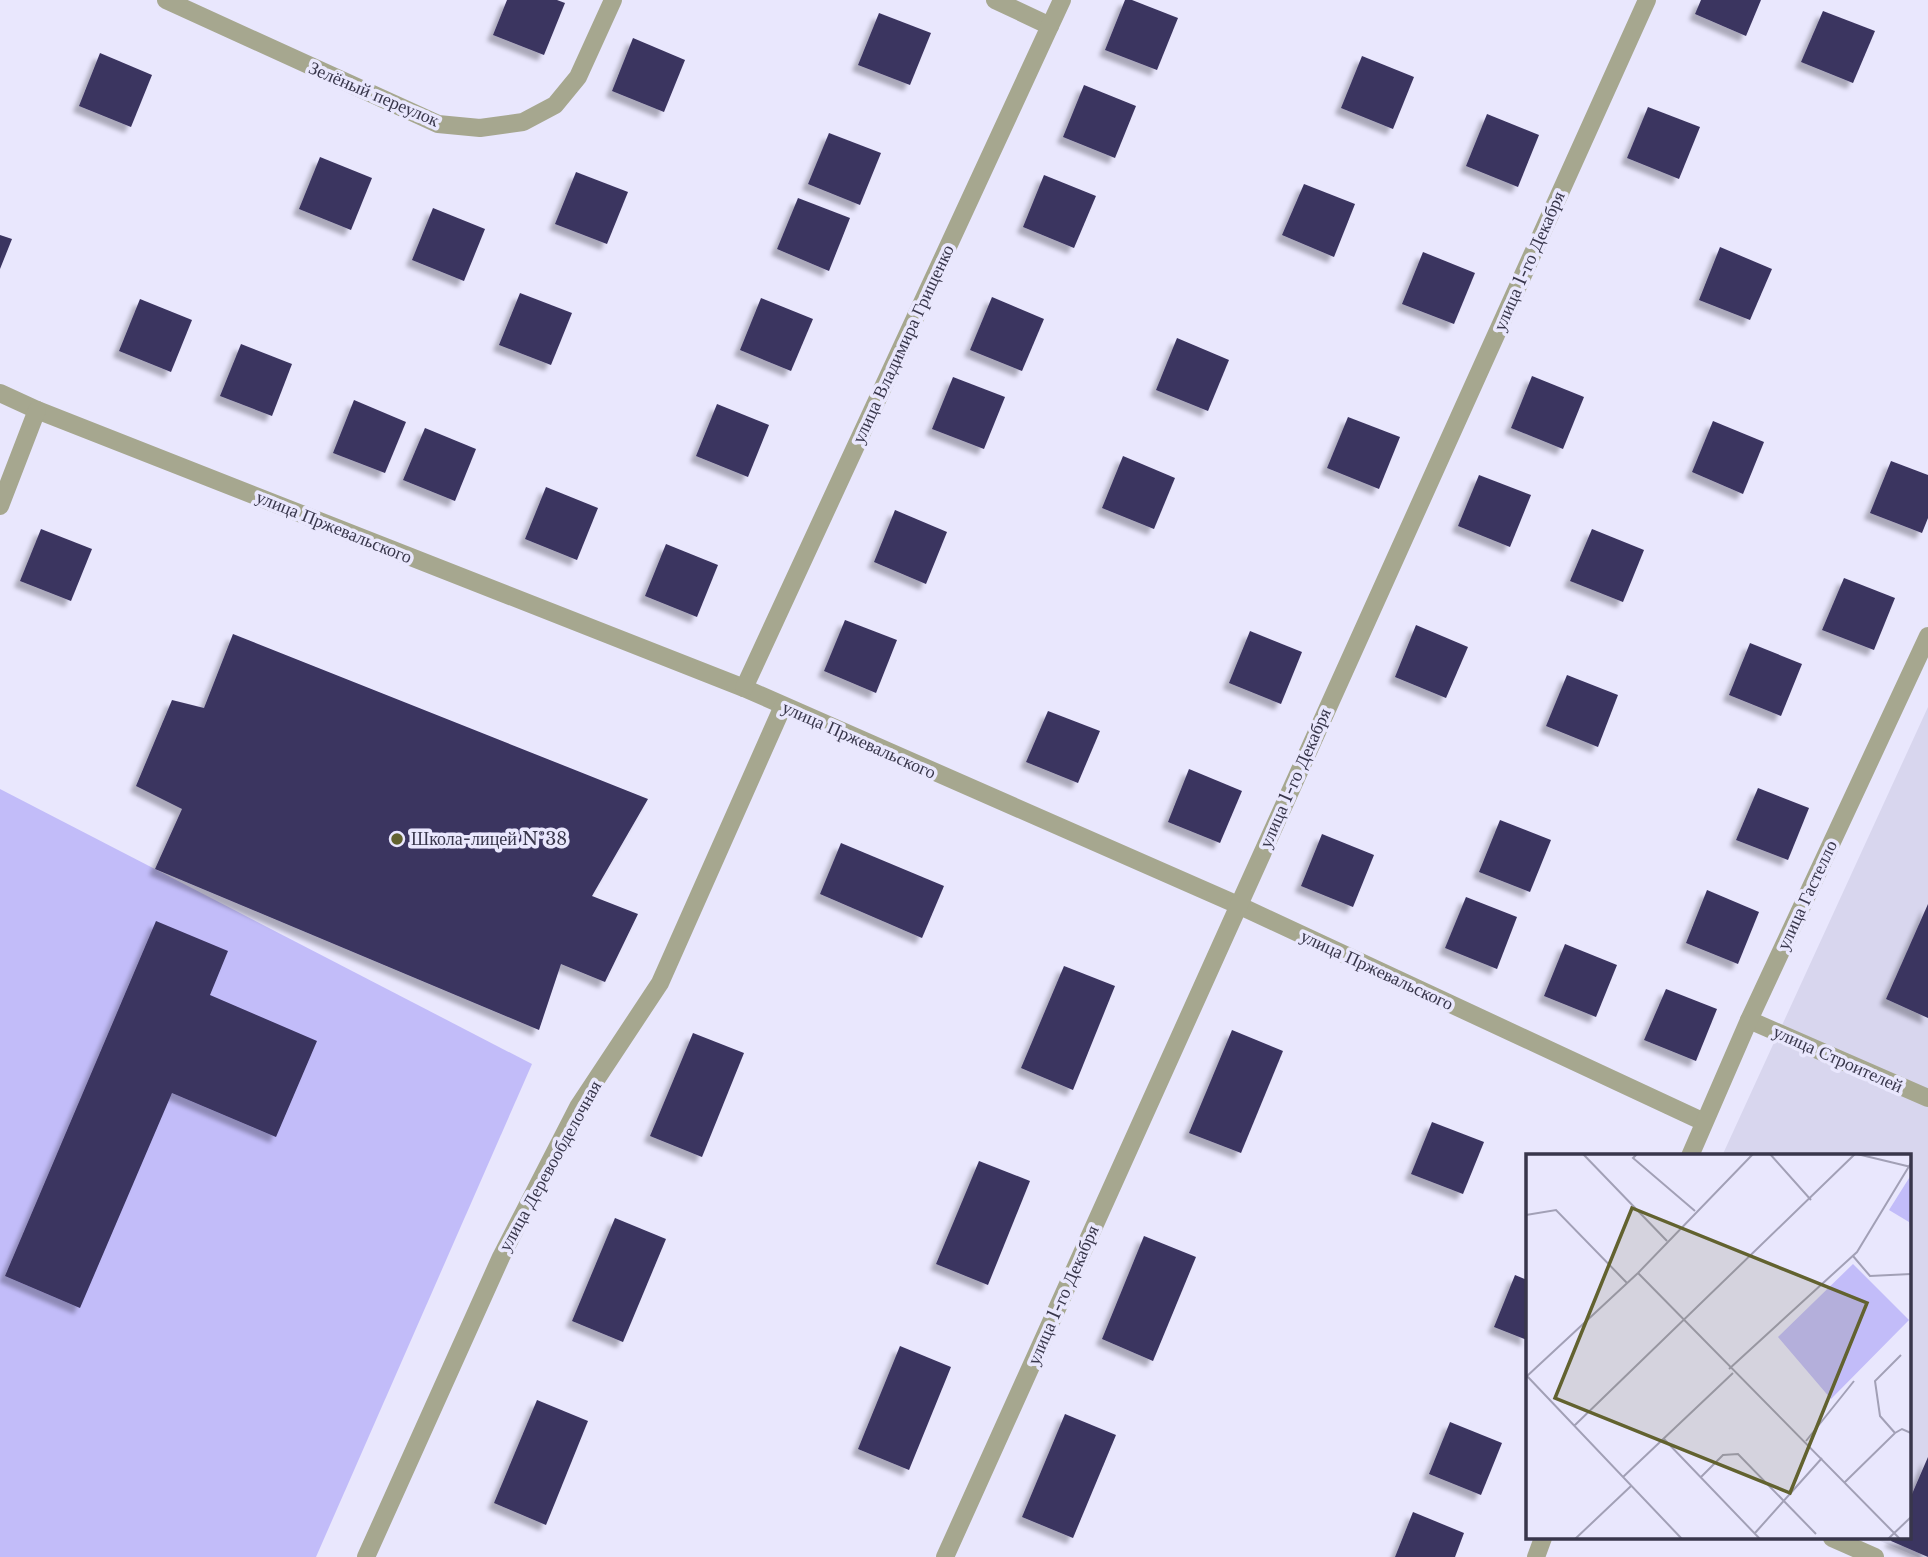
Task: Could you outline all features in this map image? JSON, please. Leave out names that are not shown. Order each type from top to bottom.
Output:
[{"type":"street","name":"Зелёный переулок","points":[[166,0],[438,124],[480,128],[523,122],[555,105],[578,77],[613,0]]},
{"type":"street","points":[[995,0],[1051,26]]},
{"type":"street","name":"улица Владимира Грищенко","points":[[744,688],[1062,0]]},
{"type":"street","name":"улица 1-го Декабря","points":[[945,1557],[1647,0]]},
{"type":"street","name":"улица Пржевальского","points":[[0,393],[37,410],[744,688],[1238,905],[1704,1122]]},
{"type":"street","points":[[0,506],[37,410]]},
{"type":"street","name":"улица Гастелло","points":[[1691,1154],[1749,1020],[1928,636]]},
{"type":"street","name":"улица Деревообделочная","points":[[366,1557],[500,1257],[578,1107],[660,983],[783,706]]},
{"type":"street","name":"улица Строителей","points":[[1749,1020],[1928,1098]]},
{"type":"street","points":[[1536,1557],[1542,1540]]},
{"type":"street","points":[[1837,1540],[1875,1557]]},
{"type":"shaded area","points":[[1928,707],[1928,1557],[1918,1557],[1878,1540],[1910,1540],[1910,1154],[1723,1154]]},
{"type":"shaded area","points":[[0,789],[532,1064],[316,1557],[0,1557]]},
{"type":"building","points":[[507,0],[557,0],[565,3],[544,55],[493,35]]},
{"type":"building","points":[[1125,0],[1132,0],[1178,18],[1157,70],[1105,50]]},
{"type":"building","points":[[1701,0],[1761,0],[1746,36],[1695,14]]},
{"type":"building","points":[[1823,11],[1875,31],[1853,83],[1801,62]]},
{"type":"building","points":[[879,13],[931,33],[910,85],[858,65]]},
{"type":"building","points":[[633,38],[685,60],[664,112],[612,91]]},
{"type":"building","points":[[100,53],[152,75],[131,127],[79,106]]},
{"type":"building","points":[[1362,56],[1414,77],[1393,129],[1341,108]]},
{"type":"building","points":[[1084,85],[1136,106],[1115,158],[1063,137]]},
{"type":"building","points":[[1648,107],[1700,127],[1679,179],[1627,158]]},
{"type":"building","points":[[1487,114],[1539,135],[1518,187],[1466,166]]},
{"type":"building","points":[[829,133],[881,153],[860,205],[808,184]]},
{"type":"building","points":[[320,157],[372,178],[351,230],[299,209]]},
{"type":"building","points":[[576,172],[628,192],[607,244],[555,224]]},
{"type":"building","points":[[1044,175],[1096,196],[1074,248],[1023,227]]},
{"type":"building","points":[[1304,184],[1355,204],[1334,257],[1282,235]]},
{"type":"building","points":[[798,198],[850,218],[829,271],[777,249]]},
{"type":"building","points":[[433,208],[485,229],[464,281],[412,260]]},
{"type":"building","points":[[0,235],[12,239],[0,269]]},
{"type":"building","points":[[1720,247],[1772,269],[1750,320],[1699,300]]},
{"type":"building","points":[[1423,252],[1475,273],[1454,324],[1402,304]]},
{"type":"building","points":[[520,293],[572,313],[551,365],[499,345]]},
{"type":"building","points":[[992,297],[1044,319],[1022,371],[970,350]]},
{"type":"building","points":[[761,298],[813,319],[791,371],[740,350]]},
{"type":"building","points":[[140,299],[192,320],[171,372],[119,351]]},
{"type":"building","points":[[1177,338],[1229,360],[1208,411],[1156,390]]},
{"type":"building","points":[[241,344],[292,364],[272,416],[220,396]]},
{"type":"building","points":[[1532,376],[1584,397],[1563,449],[1511,428]]},
{"type":"building","points":[[953,377],[1005,397],[984,449],[932,429]]},
{"type":"building","points":[[354,400],[406,422],[385,473],[333,453]]},
{"type":"building","points":[[717,404],[769,425],[748,477],[696,456]]},
{"type":"building","points":[[1348,417],[1400,437],[1379,489],[1327,468]]},
{"type":"building","points":[[1713,421],[1764,442],[1743,494],[1692,472]]},
{"type":"building","points":[[425,428],[476,449],[455,501],[403,480]]},
{"type":"building","points":[[1123,456],[1175,478],[1154,529],[1102,508]]},
{"type":"building","points":[[1891,461],[1928,475],[1928,518],[1922,533],[1870,513]]},
{"type":"building","points":[[1479,475],[1531,495],[1510,547],[1458,526]]},
{"type":"building","points":[[546,487],[598,508],[577,560],[525,539]]},
{"type":"building","points":[[895,510],[947,532],[926,584],[874,562]]},
{"type":"building","points":[[41,529],[92,549],[71,601],[20,581]]},
{"type":"building","points":[[1592,529],[1644,550],[1623,602],[1570,581]]},
{"type":"building","points":[[666,544],[718,565],[697,617],[645,596]]},
{"type":"building","points":[[1844,578],[1895,598],[1874,650],[1822,630]]},
{"type":"building","points":[[845,620],[897,640],[876,693],[824,671]]},
{"type":"building","points":[[1416,625],[1468,647],[1446,698],[1395,677]]},
{"type":"building","points":[[1250,631],[1302,652],[1281,704],[1229,683]]},
{"type":"building","name":"Школа-лицей №38","points":[[233,634],[648,799],[592,896],[638,914],[605,982],[561,964],[539,1030],[155,869],[182,809],[136,786],[172,700],[204,708]]},
{"type":"building","points":[[1750,643],[1802,664],[1781,716],[1729,695]]},
{"type":"building","points":[[1567,675],[1618,695],[1598,747],[1546,726]]},
{"type":"building","points":[[1048,711],[1100,731],[1078,783],[1026,762]]},
{"type":"building","points":[[1189,769],[1242,791],[1220,843],[1168,822]]},
{"type":"building","points":[[1758,788],[1809,808],[1788,860],[1736,840]]},
{"type":"building","points":[[1500,820],[1551,840],[1530,892],[1479,872]]},
{"type":"building","points":[[1322,834],[1374,855],[1353,907],[1301,886]]},
{"type":"building","points":[[841,843],[944,886],[922,938],[820,894]]},
{"type":"building","points":[[1707,890],[1759,912],[1738,964],[1686,943]]},
{"type":"building","points":[[1466,897],[1517,917],[1497,969],[1445,948]]},
{"type":"building","points":[[1928,904],[1928,1018],[1886,999]]},
{"type":"building","points":[[156,921],[228,951],[210,995],[317,1041],[276,1137],[172,1093],[80,1308],[5,1276]]},
{"type":"building","points":[[1565,944],[1617,965],[1596,1017],[1544,996]]},
{"type":"building","points":[[1064,966],[1115,986],[1073,1090],[1021,1068]]},
{"type":"building","points":[[1666,989],[1717,1009],[1696,1061],[1644,1040]]},
{"type":"building","points":[[1232,1030],[1283,1051],[1241,1153],[1189,1133]]},
{"type":"building","points":[[693,1033],[744,1053],[702,1157],[650,1136]]},
{"type":"building","points":[[1432,1122],[1484,1142],[1463,1194],[1411,1174]]},
{"type":"building","points":[[979,1161],[1030,1181],[988,1285],[936,1264]]},
{"type":"building","points":[[615,1218],[666,1239],[623,1342],[572,1321]]},
{"type":"building","points":[[1144,1236],[1196,1257],[1153,1361],[1102,1339]]},
{"type":"building","points":[[1515,1275],[1526,1280],[1526,1340],[1494,1327]]},
{"type":"building","points":[[900,1346],[951,1367],[909,1470],[858,1449]]},
{"type":"building","points":[[537,1400],[588,1421],[546,1525],[494,1503]]},
{"type":"building","points":[[1065,1414],[1116,1435],[1073,1538],[1022,1517]]},
{"type":"building","points":[[1450,1422],[1502,1443],[1481,1495],[1429,1474]]},
{"type":"building","points":[[1928,1457],[1928,1557],[1891,1541],[1910,1540],[1910,1499]]},
{"type":"building","points":[[1413,1512],[1464,1533],[1455,1557],[1395,1557]]},
{"type":"place","name":"Школа-лицей №38","points":[[397,839]]}]
